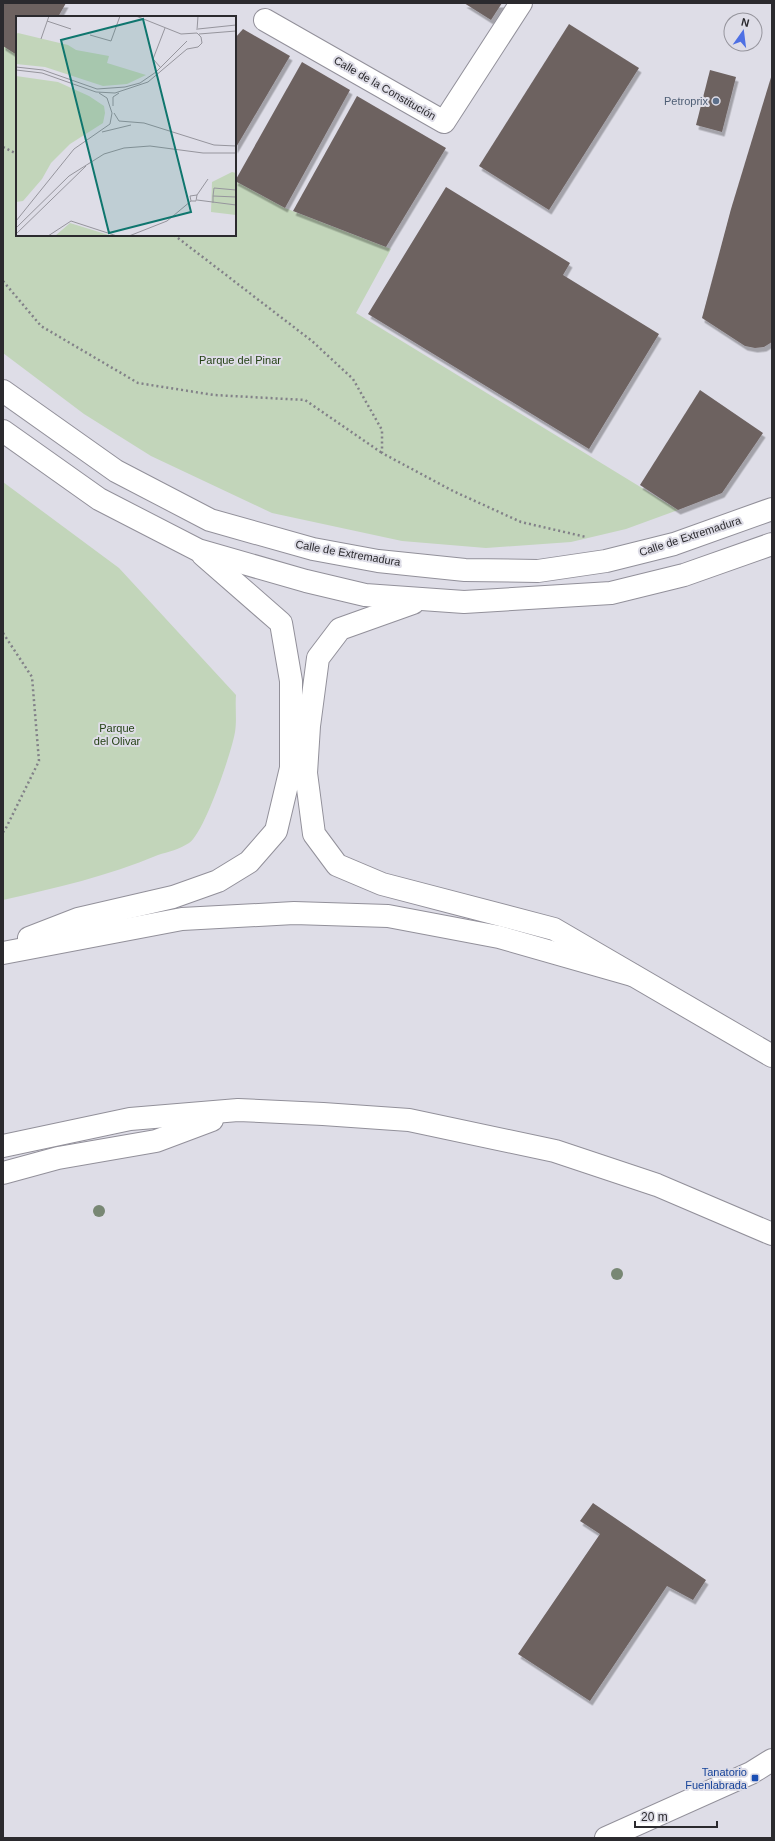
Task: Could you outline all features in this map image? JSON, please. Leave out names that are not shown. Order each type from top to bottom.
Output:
[{"type":"main road","name":"Calle de la Constitución","points":[[265,20],[444,122],[521,3]]},
{"type":"main road","name":"Calle de Extremadura","points":[[3,391],[116,471],[210,520],[313,549],[378,561],[465,570],[538,570],[606,561],[674,544],[772,509]]},
{"type":"main road","points":[[3,431],[99,499],[198,550],[306,581],[365,596],[464,602],[611,594],[684,575],[772,544]]},
{"type":"main road","points":[[198,550],[281,623],[291,681],[299,770],[314,834],[337,865],[382,884],[554,929],[772,1056]]},
{"type":"main road","points":[[3,948],[78,918],[173,897],[218,881],[249,862],[276,831],[299,770],[309,726],[318,658],[340,629],[419,600]]},
{"type":"main road","points":[[3,953],[182,919],[294,913],[380,915],[499,937],[632,975]]},
{"type":"main road","points":[[3,1146],[130,1119],[238,1110],[409,1120],[554,1151],[657,1185],[772,1234]]},
{"type":"main road","points":[[3,1173],[58,1158],[156,1141],[238,1110]]},
{"type":"main road","points":[[606,1838],[751,1774],[772,1760]]},
{"type":"path","points":[[3,147],[16,154]]},
{"type":"path","points":[[175,236],[312,341],[353,379],[382,430],[382,453]]},
{"type":"path","points":[[3,281],[41,326],[138,383],[214,395],[305,400],[382,453],[453,490],[521,522],[587,537]]},
{"type":"path","points":[[3,633],[32,677],[39,761],[3,832]]},
{"type":"green space","name":"Parque del Pinar","points":[[3,38],[16,45],[16,236],[236,236],[236,182],[285,208],[391,249],[356,313],[678,510],[626,529],[571,542],[486,548],[402,541],[272,513],[151,456],[84,414],[3,353]]},
{"type":"green space","name":"Parque del Olivar","points":[[3,482],[119,568],[236,695],[236,727],[229,756],[209,809],[202,825],[189,843],[174,850],[101,875],[3,900]]},
{"type":"building","points":[[3,3],[66,3],[59,16],[16,16],[16,54],[3,46]]},
{"type":"building","points":[[464,3],[502,3],[491,20]]},
{"type":"building","points":[[569,24],[639,68],[549,210],[479,166]]},
{"type":"building","points":[[243,29],[290,56],[236,147],[236,37]]},
{"type":"building","points":[[302,62],[350,90],[285,208],[236,182]]},
{"type":"building","name":"Petroprix","points":[[710,70],[736,77],[722,132],[696,125]]},
{"type":"building","points":[[772,74],[772,342],[764,347],[755,348],[745,346],[702,318],[731,209]]},
{"type":"building","points":[[357,96],[446,148],[386,247],[293,211]]},
{"type":"building","points":[[446,187],[570,263],[563,275],[659,334],[589,449],[368,314]]},
{"type":"building","points":[[700,390],[763,433],[722,493],[678,510],[640,485]]},
{"type":"building","points":[[593,1503],[706,1580],[693,1600],[667,1586],[590,1701],[518,1654],[600,1534],[580,1521]]},
{"type":"place","name":"Petroprix","points":[[716,101]]},
{"type":"place","name":"Tanatorio Fuenlabrada","points":[[755,1778]]}]
